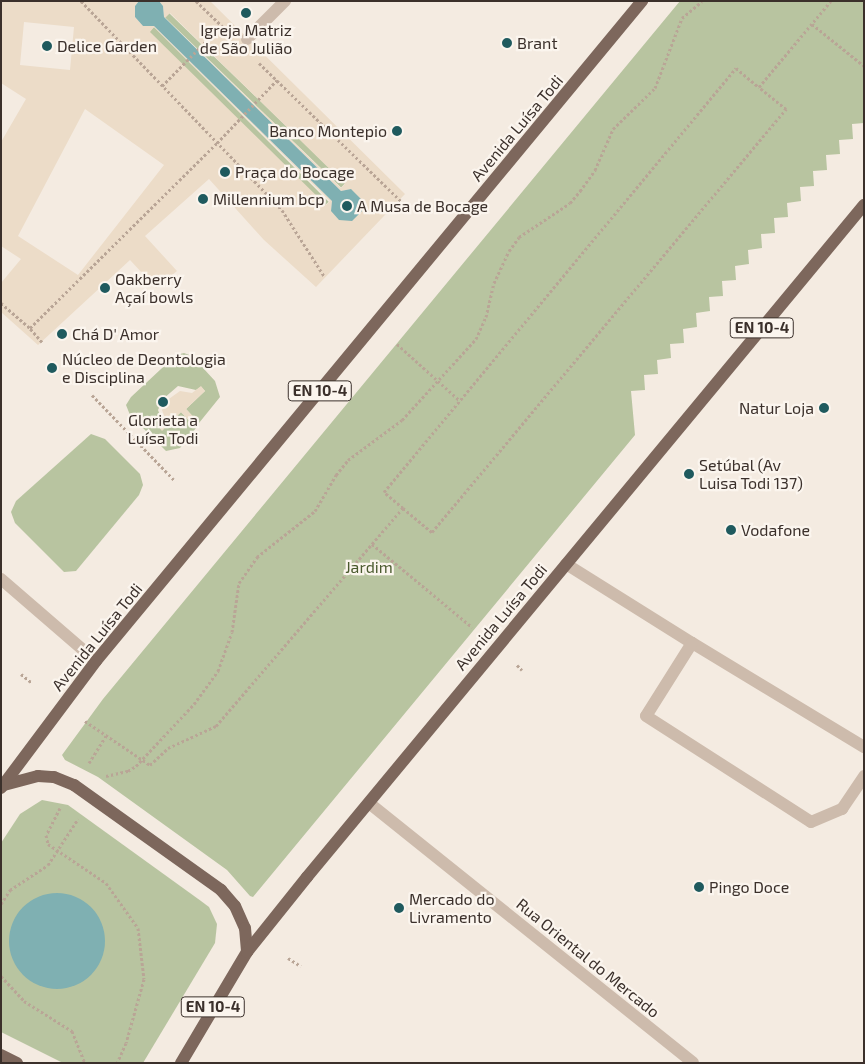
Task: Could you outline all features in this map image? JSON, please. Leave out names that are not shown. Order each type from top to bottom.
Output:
[{"type":"main road","name":"Avenida Luísa Todi","points":[[2,787],[96,661],[642,1]]},
{"type":"main road","name":"Avenida Luísa Todi","points":[[181,1063],[248,952],[566,564],[864,205]]},
{"type":"main road","points":[[2,787],[38,776],[54,777],[74,785],[92,797],[220,890],[235,906],[245,928],[248,952]]},
{"type":"main road","points":[[1,1055],[17,1063]]},
{"type":"street","points":[[247,38],[286,1]]},
{"type":"street","points":[[566,564],[864,748]]},
{"type":"street","points":[[1,579],[96,661]]},
{"type":"street","points":[[692,643],[646,716],[811,822],[842,809],[864,776]]},
{"type":"street","name":"Rua Oriental do Mercado","points":[[369,803],[693,1063]]},
{"type":"path","points":[[81,1],[282,210],[324,276]]},
{"type":"path","points":[[196,1],[228,32]]},
{"type":"path","points":[[1,904],[10,890],[48,865],[106,777],[128,771],[142,760],[194,704],[218,671],[232,632],[237,592],[245,571],[256,558],[315,511],[336,475],[348,460],[402,420],[440,382],[476,339],[486,317],[494,282],[509,251],[519,237],[570,204],[595,170],[613,128],[655,88],[682,18],[702,1]]},
{"type":"path","points":[[759,87],[831,1]]},
{"type":"path","points":[[812,24],[864,66]]},
{"type":"path","points":[[162,86],[221,26]]},
{"type":"path","points":[[253,56],[409,209]]},
{"type":"path","points":[[736,68],[786,109],[432,532],[384,492],[460,402],[736,68]]},
{"type":"path","points":[[30,328],[217,143],[277,80]]},
{"type":"path","points":[[1,303],[30,328],[42,342]]},
{"type":"path","points":[[397,344],[460,402]]},
{"type":"path","points":[[92,394],[175,481]]},
{"type":"path","points":[[81,718],[150,765],[168,748],[216,726],[403,508]]},
{"type":"path","points":[[372,544],[472,627]]},
{"type":"path","points":[[21,674],[31,682]]},
{"type":"path","points":[[106,736],[74,785],[46,835],[48,844],[106,883],[138,928],[144,979],[126,1043],[117,1063]]},
{"type":"path","points":[[288,958],[301,966]]},
{"type":"path","points":[[1,976],[24,1001],[72,1031],[85,1063]]},
{"type":"green space","name":"Jardim","points":[[680,1],[864,1],[864,123],[852,124],[853,139],[839,140],[840,154],[826,155],[827,170],[813,171],[814,186],[800,187],[801,201],[787,203],[788,217],[774,218],[775,233],[761,234],[762,248],[748,250],[749,264],[735,266],[736,280],[722,281],[723,296],[709,297],[710,311],[696,313],[697,327],[683,329],[684,343],[670,344],[671,358],[657,360],[658,374],[644,375],[645,390],[631,391],[635,435],[253,897],[250,896],[227,870],[98,777],[65,760],[62,755],[103,699]]},
{"type":"green space","points":[[169,13],[345,183],[341,188],[165,17]]},
{"type":"green space","points":[[154,27],[329,202],[324,207],[149,32]]},
{"type":"green space","points":[[184,353],[192,356],[215,381],[220,397],[199,423],[186,409],[205,391],[201,387],[196,390],[178,386],[163,399],[158,410],[162,421],[158,426],[162,430],[181,412],[196,428],[180,448],[166,451],[130,415],[126,405],[131,397],[176,355]]},
{"type":"green space","points":[[91,434],[105,439],[140,474],[143,485],[139,495],[76,571],[64,572],[15,523],[11,512],[16,501]]},
{"type":"green space","points":[[42,800],[68,805],[209,907],[217,924],[215,943],[143,1063],[63,1063],[1,1032],[1,843],[20,814]]},
{"type":"shaded area","name":"Praça do Bocage","points":[[1,1],[139,1],[135,6],[135,17],[143,26],[154,26],[332,201],[331,211],[351,189],[341,191],[166,19],[341,188],[345,184],[170,13],[165,18],[163,6],[159,1],[210,1],[405,194],[316,287],[264,240],[209,179],[145,236],[177,271],[156,288],[130,260],[38,345],[1,312],[1,283],[21,259],[1,246],[1,142],[26,99],[1,83]],"holes":[[[24,22],[74,27],[70,70],[20,65]],[[154,27],[330,201],[326,205],[150,32]],[[85,109],[164,165],[78,275],[18,236]]]},
{"type":"shaded area","points":[[201,386],[205,391],[186,409],[199,423],[196,428],[181,412],[162,431],[158,426],[165,418],[162,410],[166,401],[180,391],[192,393]]},
{"type":"water","points":[[139,1],[159,1],[163,6],[164,17],[341,191],[351,189],[361,199],[362,211],[352,221],[339,220],[331,211],[332,201],[154,26],[143,26],[135,17],[135,6]]},
{"type":"water","points":[[57,893],[75,897],[91,907],[101,923],[105,941],[101,959],[91,975],[75,985],[57,989],[39,985],[23,975],[13,959],[9,941],[13,923],[23,907],[39,897]]},
{"type":"place","name":"Igreja Matriz de São Julião","points":[[246,13]]},
{"type":"place","name":"Brant","points":[[507,43]]},
{"type":"place","name":"Delice Garden","points":[[47,46]]},
{"type":"place","name":"Banco Montepio","points":[[397,131]]},
{"type":"place","name":"Praça do Bocage","points":[[225,172]]},
{"type":"place","name":"Millennium bcp","points":[[203,199]]},
{"type":"place","name":"A Musa de Bocage","points":[[347,206]]},
{"type":"place","name":"Oakberry Açaí bowls","points":[[105,288]]},
{"type":"place","name":"Chá D' Amor","points":[[62,334]]},
{"type":"place","name":"Núcleo de Deontologia e Disciplina","points":[[52,368]]},
{"type":"place","name":"Glorieta a Luísa Todi","points":[[163,402]]},
{"type":"place","name":"Natur Loja","points":[[824,408]]},
{"type":"place","name":"Setúbal (Av Luisa Todi 137)","points":[[689,474]]},
{"type":"place","name":"Vodafone","points":[[731,530]]},
{"type":"place","name":"Pingo Doce","points":[[699,887]]},
{"type":"place","name":"Mercado do Livramento","points":[[399,908]]}]
